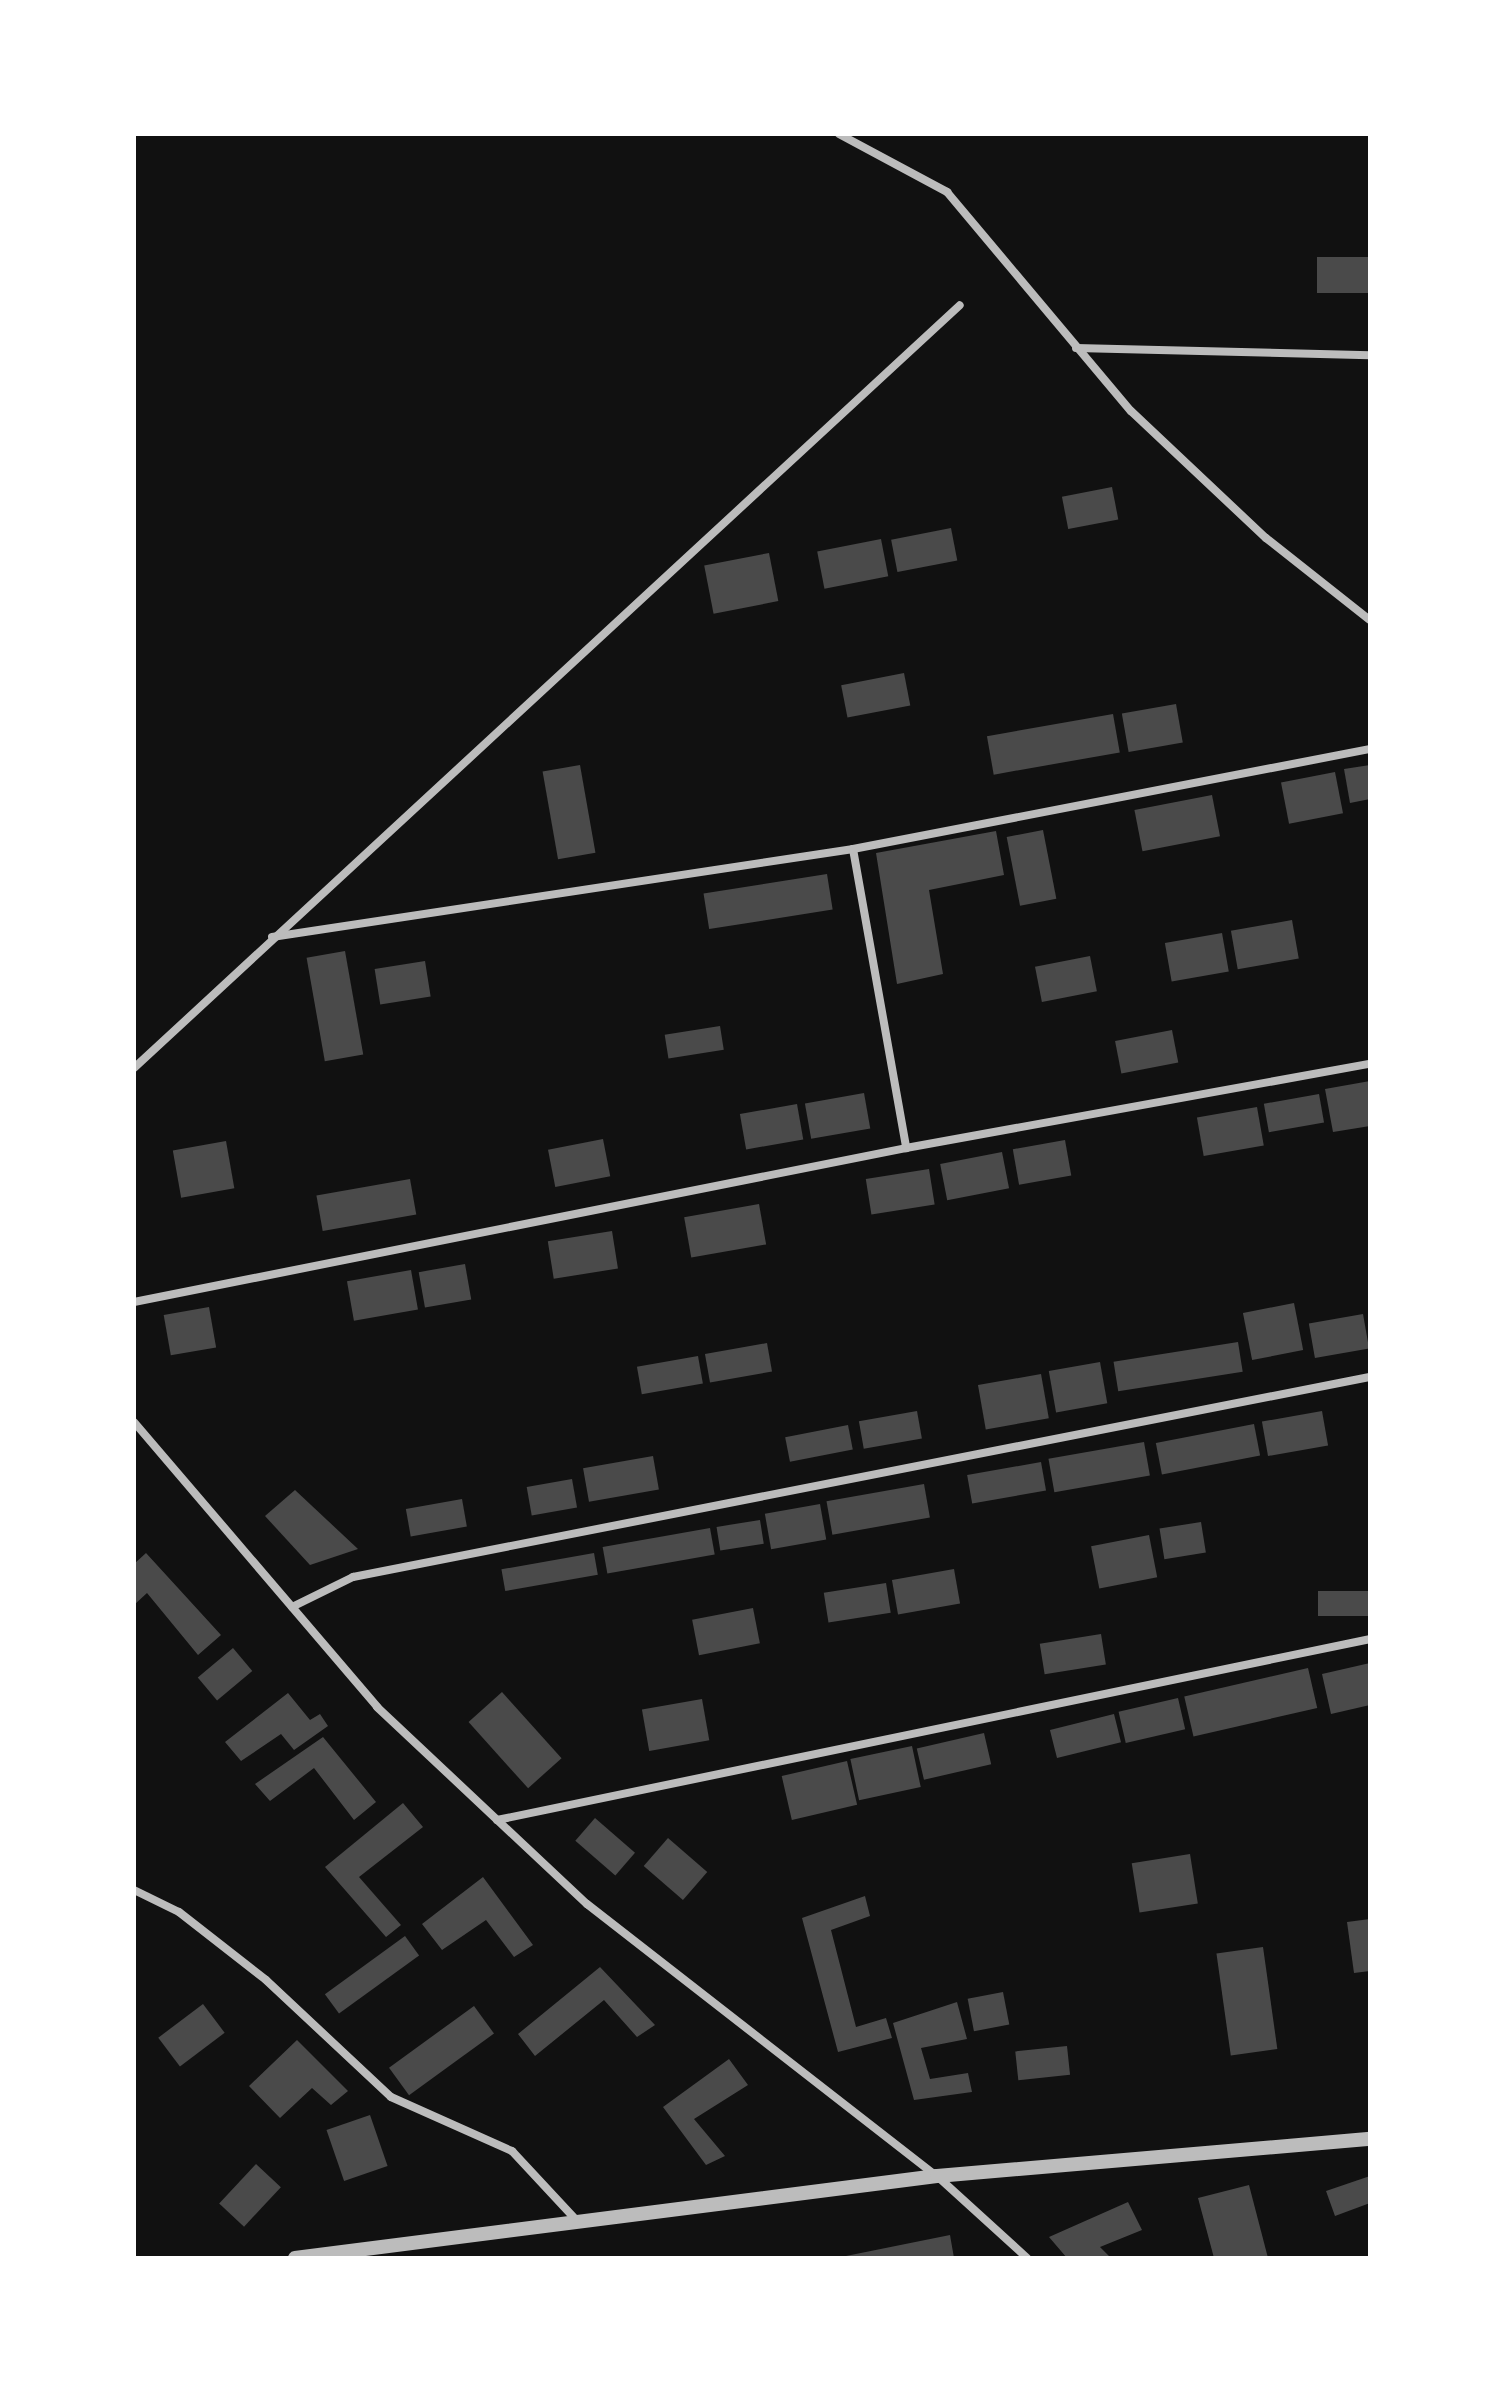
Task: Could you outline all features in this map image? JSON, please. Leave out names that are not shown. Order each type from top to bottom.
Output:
[{"type":"street","points":[[839,134],[947,192],[1131,411],[1266,538],[1370,620]]},
{"type":"street","points":[[134,1068],[272,937],[960,305]]},
{"type":"street","points":[[1076,348],[1370,355]]},
{"type":"street","points":[[272,937],[853,849],[1370,749]]},
{"type":"street","points":[[853,849],[906,1148]]},
{"type":"street","points":[[134,1302],[906,1148],[1370,1064]]},
{"type":"street","points":[[292,1607],[353,1577],[1370,1377]]},
{"type":"street","points":[[134,1422],[377,1707],[497,1820],[587,1904],[937,2176],[1027,2258]]},
{"type":"street","points":[[497,1820],[1370,1639]]},
{"type":"street","points":[[134,1890],[179,1912],[266,1980],[391,2097],[512,2151],[578,2222]]},
{"type":"street","points":[[295,2258],[937,2176],[1370,2139]]},
{"type":"building","points":[[1317,257],[1370,257],[1370,293],[1317,293]]},
{"type":"building","points":[[1112,487],[1118,519],[1068,529],[1062,497]]},
{"type":"building","points":[[951,528],[957,560],[897,572],[891,540]]},
{"type":"building","points":[[881,539],[888,576],[824,589],[817,551]]},
{"type":"building","points":[[769,553],[778,601],[714,614],[704,566]]},
{"type":"building","points":[[904,673],[910,705],[847,718],[841,685]]},
{"type":"building","points":[[1176,704],[1183,742],[1129,752],[1122,714]]},
{"type":"building","points":[[1113,714],[1120,752],[994,775],[987,736]]},
{"type":"building","points":[[580,765],[595,853],[558,859],[543,772]]},
{"type":"building","points":[[1370,765],[1370,799],[1350,803],[1344,769]]},
{"type":"building","points":[[1335,772],[1343,813],[1289,824],[1281,782]]},
{"type":"building","points":[[1212,795],[1220,836],[1142,851],[1134,810]]},
{"type":"building","points":[[1043,830],[1056,899],[1020,906],[1007,837]]},
{"type":"building","points":[[996,831],[1004,875],[929,890],[943,974],[897,984],[876,853]]},
{"type":"building","points":[[827,874],[833,910],[709,929],[704,894]]},
{"type":"building","points":[[1292,920],[1299,958],[1238,969],[1231,931]]},
{"type":"building","points":[[1222,933],[1229,971],[1172,981],[1165,943]]},
{"type":"building","points":[[345,951],[363,1054],[325,1061],[307,958]]},
{"type":"building","points":[[1090,956],[1097,991],[1042,1002],[1035,967]]},
{"type":"building","points":[[425,961],[431,997],[380,1005],[375,969]]},
{"type":"building","points":[[720,1026],[724,1050],[668,1058],[665,1035]]},
{"type":"building","points":[[1172,1030],[1178,1062],[1121,1073],[1115,1041]]},
{"type":"building","points":[[1370,1081],[1370,1126],[1333,1132],[1325,1089]]},
{"type":"building","points":[[864,1093],[870,1128],[811,1139],[805,1103]]},
{"type":"building","points":[[1319,1094],[1324,1123],[1269,1132],[1264,1104]]},
{"type":"building","points":[[797,1104],[803,1139],[746,1150],[740,1114]]},
{"type":"building","points":[[1257,1107],[1264,1145],[1204,1156],[1197,1118]]},
{"type":"building","points":[[603,1139],[610,1176],[555,1187],[548,1150]]},
{"type":"building","points":[[1065,1140],[1071,1175],[1019,1185],[1013,1149]]},
{"type":"building","points":[[226,1141],[234,1188],[181,1198],[173,1150]]},
{"type":"building","points":[[1002,1152],[1009,1188],[947,1200],[940,1164]]},
{"type":"building","points":[[929,1169],[935,1205],[871,1215],[866,1179]]},
{"type":"building","points":[[410,1179],[416,1214],[323,1231],[316,1195]]},
{"type":"building","points":[[759,1204],[766,1244],[691,1258],[684,1217]]},
{"type":"building","points":[[612,1231],[618,1269],[554,1279],[548,1241]]},
{"type":"building","points":[[465,1264],[471,1299],[425,1308],[419,1272]]},
{"type":"building","points":[[411,1270],[418,1309],[354,1321],[347,1281]]},
{"type":"building","points":[[1294,1303],[1303,1350],[1252,1360],[1243,1313]]},
{"type":"building","points":[[209,1307],[216,1347],[171,1355],[164,1315]]},
{"type":"building","points":[[1363,1314],[1369,1348],[1315,1358],[1309,1324]]},
{"type":"building","points":[[1238,1342],[1243,1372],[1118,1391],[1114,1362]]},
{"type":"building","points":[[767,1343],[772,1372],[710,1382],[705,1354]]},
{"type":"building","points":[[698,1356],[703,1384],[642,1394],[637,1367]]},
{"type":"building","points":[[1100,1362],[1107,1403],[1056,1412],[1049,1371]]},
{"type":"building","points":[[1041,1374],[1049,1418],[986,1429],[978,1385]]},
{"type":"building","points":[[917,1411],[922,1439],[864,1449],[859,1421]]},
{"type":"building","points":[[1322,1411],[1328,1445],[1268,1456],[1262,1422]]},
{"type":"building","points":[[1254,1424],[1260,1455],[1162,1474],[1156,1443]]},
{"type":"building","points":[[848,1425],[853,1450],[790,1462],[785,1437]]},
{"type":"building","points":[[1144,1442],[1150,1475],[1054,1492],[1048,1459]]},
{"type":"building","points":[[653,1456],[659,1489],[589,1502],[583,1468]]},
{"type":"building","points":[[1041,1462],[1046,1491],[972,1504],[967,1475]]},
{"type":"building","points":[[572,1479],[577,1508],[532,1516],[527,1487]]},
{"type":"building","points":[[924,1484],[930,1517],[832,1535],[827,1501]]},
{"type":"building","points":[[295,1490],[358,1549],[310,1565],[265,1516]]},
{"type":"building","points":[[462,1499],[467,1527],[411,1536],[406,1509]]},
{"type":"building","points":[[820,1504],[826,1539],[771,1549],[765,1514]]},
{"type":"building","points":[[760,1520],[764,1544],[720,1551],[717,1527]]},
{"type":"building","points":[[1201,1522],[1206,1553],[1164,1559],[1160,1529]]},
{"type":"building","points":[[710,1528],[715,1555],[607,1574],[603,1547]]},
{"type":"building","points":[[1149,1535],[1157,1577],[1099,1588],[1091,1546]]},
{"type":"building","points":[[146,1553],[221,1635],[198,1655],[147,1593],[134,1605],[134,1564]]},
{"type":"building","points":[[594,1553],[598,1575],[505,1591],[501,1569]]},
{"type":"building","points":[[954,1569],[960,1603],[898,1614],[892,1580]]},
{"type":"building","points":[[886,1583],[891,1613],[828,1622],[824,1593]]},
{"type":"building","points":[[1318,1591],[1370,1591],[1370,1616],[1318,1616]]},
{"type":"building","points":[[753,1608],[760,1643],[699,1655],[692,1620]]},
{"type":"building","points":[[1101,1634],[1106,1665],[1045,1674],[1040,1644]]},
{"type":"building","points":[[233,1648],[252,1671],[217,1701],[198,1678]]},
{"type":"building","points":[[1370,1663],[1370,1705],[1331,1714],[1322,1674]]},
{"type":"building","points":[[1308,1668],[1317,1708],[1193,1737],[1184,1697]]},
{"type":"building","points":[[502,1692],[562,1758],[528,1788],[469,1722]]},
{"type":"building","points":[[288,1693],[310,1720],[320,1714],[328,1726],[294,1750],[281,1734],[241,1761],[225,1742]]},
{"type":"building","points":[[1178,1698],[1185,1729],[1126,1743],[1119,1712]]},
{"type":"building","points":[[702,1699],[709,1740],[649,1751],[642,1710]]},
{"type":"building","points":[[1114,1714],[1121,1742],[1057,1758],[1050,1730]]},
{"type":"building","points":[[984,1733],[991,1764],[924,1780],[917,1749]]},
{"type":"building","points":[[323,1737],[376,1802],[354,1820],[314,1768],[270,1801],[255,1784]]},
{"type":"building","points":[[912,1746],[921,1787],[859,1800],[850,1759]]},
{"type":"building","points":[[847,1761],[857,1805],[792,1820],[782,1776]]},
{"type":"building","points":[[403,1803],[423,1827],[359,1877],[401,1925],[386,1937],[325,1867]]},
{"type":"building","points":[[595,1818],[635,1853],[615,1875],[575,1841]]},
{"type":"building","points":[[668,1838],[707,1872],[683,1900],[644,1866]]},
{"type":"building","points":[[1190,1854],[1198,1903],[1140,1913],[1132,1863]]},
{"type":"building","points":[[483,1877],[533,1945],[514,1957],[486,1920],[442,1950],[422,1924]]},
{"type":"building","points":[[865,1896],[870,1916],[831,1930],[856,2027],[886,2018],[892,2038],[838,2052],[802,1918]]},
{"type":"building","points":[[1370,1919],[1370,1971],[1354,1973],[1347,1922]]},
{"type":"building","points":[[405,1936],[419,1955],[339,2014],[325,1994]]},
{"type":"building","points":[[1263,1947],[1277,2049],[1231,2056],[1216,1954]]},
{"type":"building","points":[[600,1967],[655,2025],[637,2037],[604,2000],[535,2056],[518,2034]]},
{"type":"building","points":[[1003,1992],[1009,2024],[974,2031],[968,1999]]},
{"type":"building","points":[[957,2002],[967,2039],[921,2048],[930,2079],[968,2073],[972,2092],[914,2100],[893,2023]]},
{"type":"building","points":[[203,2004],[225,2033],[180,2066],[158,2038]]},
{"type":"building","points":[[474,2006],[494,2034],[409,2095],[389,2068]]},
{"type":"building","points":[[297,2040],[348,2091],[331,2105],[312,2088],[280,2118],[249,2086]]},
{"type":"building","points":[[1067,2046],[1070,2075],[1018,2080],[1015,2051]]},
{"type":"building","points":[[729,2059],[748,2085],[694,2119],[725,2156],[706,2165],[663,2107]]},
{"type":"building","points":[[370,2115],[388,2166],[344,2181],[327,2130]]},
{"type":"building","points":[[256,2164],[281,2187],[244,2227],[219,2203]]},
{"type":"building","points":[[1370,2176],[1370,2203],[1335,2216],[1326,2191]]},
{"type":"building","points":[[1249,2185],[1268,2258],[1214,2258],[1198,2198]]},
{"type":"building","points":[[1128,2202],[1142,2230],[1100,2247],[1111,2258],[1067,2258],[1049,2237]]},
{"type":"building","points":[[950,2235],[954,2258],[841,2257]]}]
